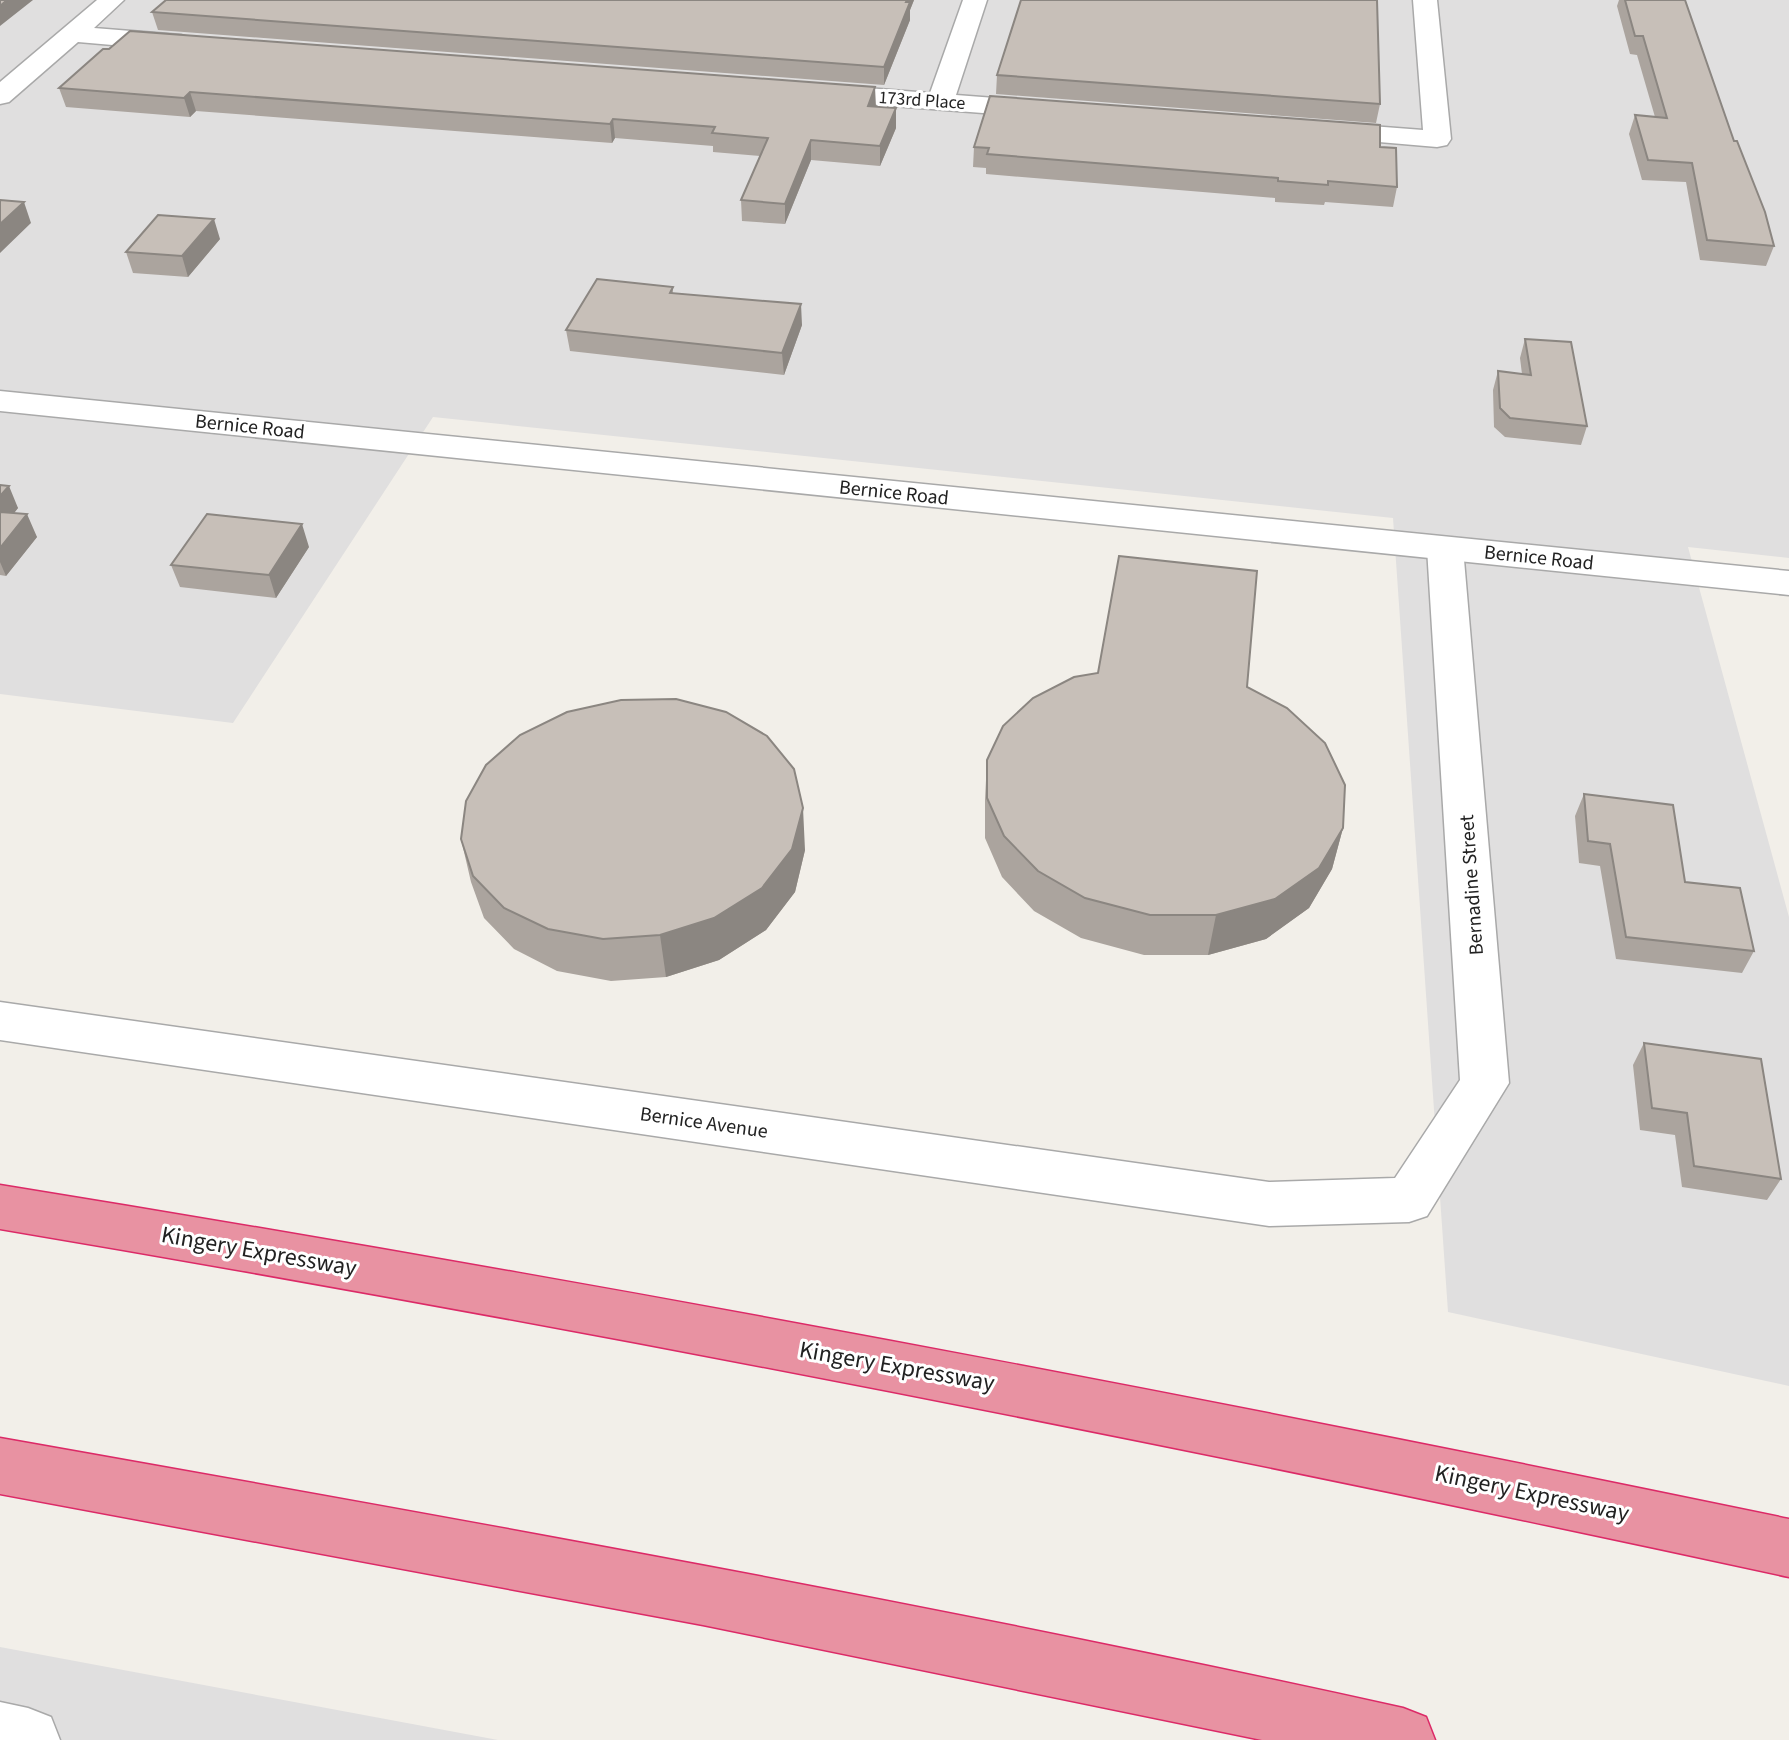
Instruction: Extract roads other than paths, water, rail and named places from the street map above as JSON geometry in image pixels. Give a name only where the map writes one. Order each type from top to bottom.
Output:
[{"type":"highway","name":"Kingery Expressway","points":[[0,1207],[596,1310],[1109,1405],[1789,1548]]},
{"type":"highway","points":[[0,1466],[526,1561],[1172,1687],[1403,1740]]},
{"type":"street","points":[[0,96],[112,0]]},
{"type":"street","points":[[940,102],[975,0]]},
{"type":"street","points":[[1297,128],[1437,139],[1425,0]]},
{"type":"street","points":[[72,34],[214,45]]},
{"type":"street","name":"173rd Place","points":[[798,91],[1080,112]]},
{"type":"street","name":"Bernice Road","points":[[0,401],[1789,583]]},
{"type":"street","name":"Bernadine Street","points":[[1409,1200],[1485,1083],[1445,548]]},
{"type":"street","name":"Bernice Avenue","points":[[0,1021],[1269,1204],[1409,1200]]},
{"type":"street","points":[[0,1734],[28,1740]]}]
